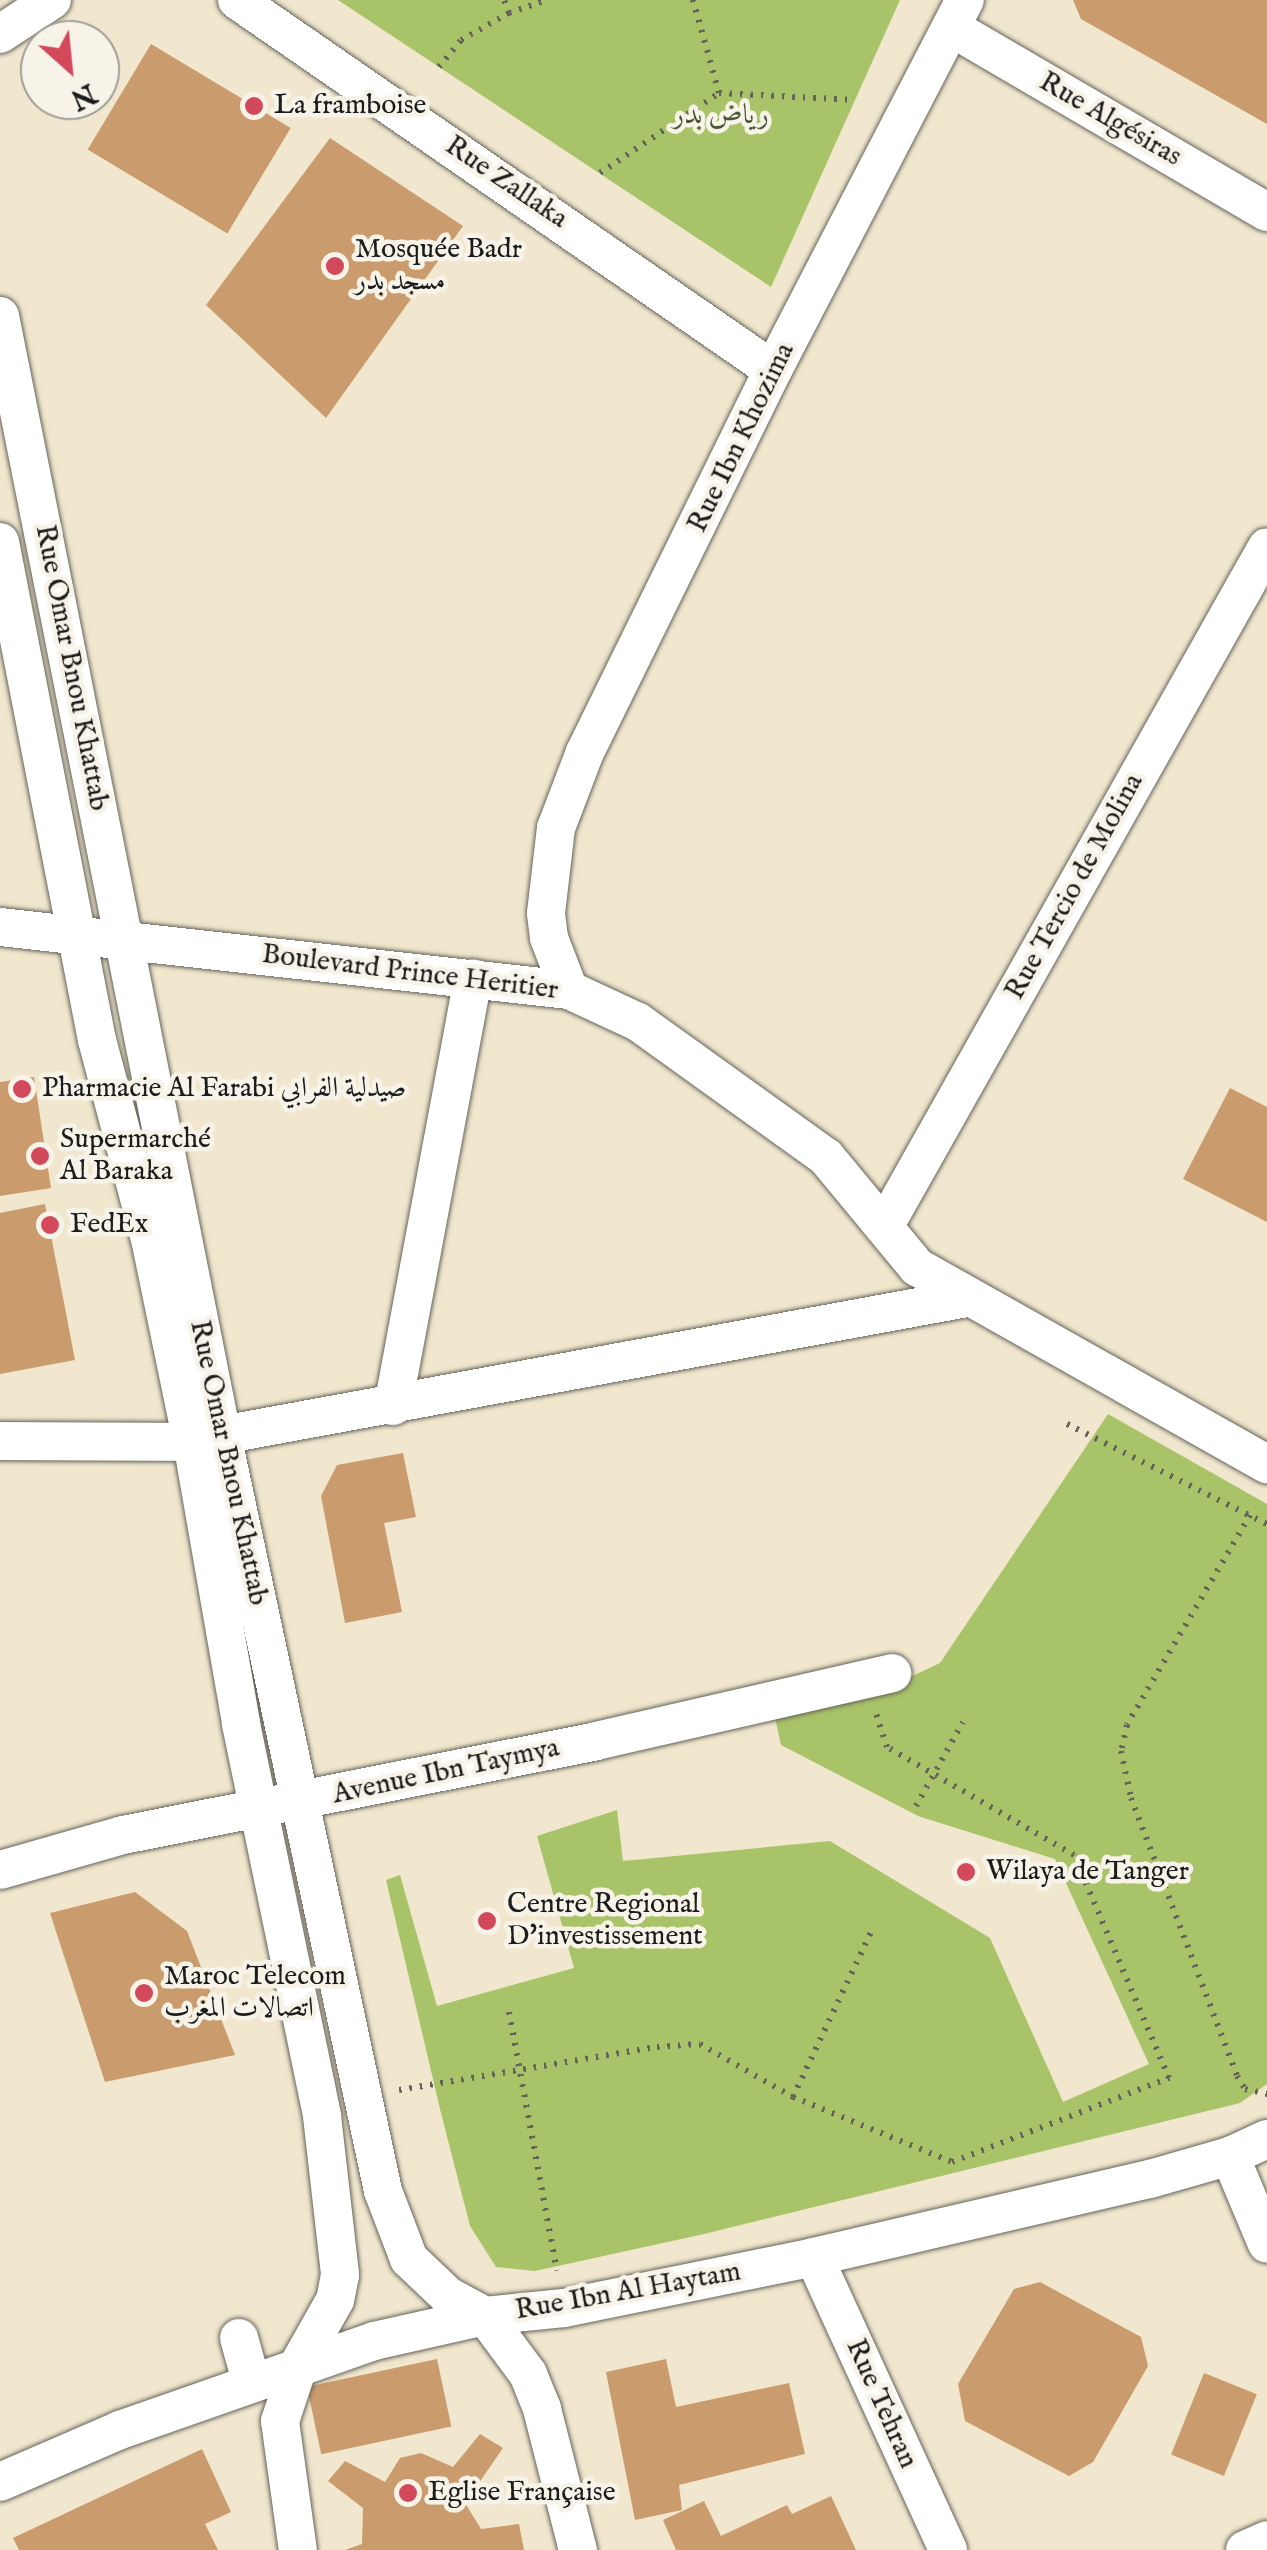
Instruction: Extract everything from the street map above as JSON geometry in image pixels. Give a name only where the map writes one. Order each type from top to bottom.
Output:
[{"type":"street","points":[[0,34],[52,0]]},
{"type":"street","name":"Rue Zallaka","points":[[238,0],[773,370]]},
{"type":"street","name":"Rue Ibn Khozima","points":[[569,990],[549,938],[548,886],[556,828],[585,752],[773,370],[959,14]]},
{"type":"street","name":"Rue Algésiras","points":[[959,14],[1267,212]]},
{"type":"street","name":"Rue Omar Bnou Khattab","points":[[0,316],[126,942],[207,1439],[258,1810],[322,2116],[339,2243],[336,2300],[298,2364],[280,2421],[298,2550]]},
{"type":"street","name":"Rue Omar Bnou Khattab","points":[[0,542],[97,1040],[207,1439],[299,1802],[383,2190],[409,2259],[448,2296],[486,2316],[520,2361],[542,2409],[578,2550]]},
{"type":"street","name":"Rue Tercio de Molina","points":[[884,1227],[1267,547]]},
{"type":"street","name":"Boulevard Prince Heritier","points":[[0,927],[569,990],[638,1022],[826,1156],[917,1267],[1267,1464]]},
{"type":"street","points":[[393,1406],[473,978]]},
{"type":"street","points":[[0,1440],[207,1439],[966,1298]]},
{"type":"street","name":"Avenue Ibn Taymya","points":[[0,1870],[123,1835],[299,1802],[879,1676]]},
{"type":"street","name":"Rue Ibn Al Haytam","points":[[0,2482],[120,2430],[374,2340],[486,2316],[564,2308],[814,2257],[1150,2179],[1230,2156],[1267,2139]]},
{"type":"street","points":[[1230,2156],[1267,2244]]},
{"type":"street","name":"Rue Tehran","points":[[814,2257],[948,2550]]},
{"type":"street","points":[[238,2338],[251,2382]]},
{"type":"street","points":[[1245,2550],[1267,2540]]},
{"type":"path","points":[[504,0],[508,13]]},
{"type":"path","points":[[439,67],[461,40],[508,13],[547,0]]},
{"type":"path","points":[[693,0],[719,94]]},
{"type":"path","points":[[600,173],[719,94],[855,100]]},
{"type":"path","points":[[1068,1424],[1267,1524]]},
{"type":"path","points":[[1250,1515],[1127,1724],[1120,1751],[1131,1798],[1238,2076],[1245,2089],[1267,2094]]},
{"type":"path","points":[[364,2096],[657,2047],[700,2044],[792,2097],[952,2162],[1169,2078],[1074,1855],[887,1747],[879,1676]]},
{"type":"path","points":[[916,1806],[963,1722]]},
{"type":"path","points":[[792,2097],[872,1930]]},
{"type":"path","points":[[509,2012],[517,2072],[564,2308]]},
{"type":"green space","name":"رياض بدر","points":[[338,0],[900,0],[771,287]]},
{"type":"green space","points":[[1108,1414],[1267,1504],[1267,2084],[1240,2103],[704,2234],[535,2271],[496,2267],[470,2226],[441,2113],[386,1880],[400,1875],[437,2006],[574,1968],[537,1836],[617,1810],[623,1861],[830,1841],[990,1938],[1063,2102],[1149,2064],[1055,1859],[918,1816],[781,1745],[773,1709],[889,1687],[940,1663]]},
{"type":"building","points":[[1073,0],[1267,0],[1267,124],[1081,19]]},
{"type":"building","points":[[151,44],[291,128],[227,233],[88,149],[105,120],[120,120],[120,96]]},
{"type":"building","name":"Mosquée Badr مسجد بدر","points":[[330,138],[463,226],[326,418],[206,305]]},
{"type":"building","points":[[34,1077],[51,1188],[0,1196],[0,1082]]},
{"type":"building","points":[[1230,1088],[1267,1107],[1267,1222],[1183,1179]]},
{"type":"building","points":[[45,1204],[75,1360],[0,1374],[0,1213]]},
{"type":"building","points":[[403,1453],[416,1517],[384,1523],[402,1612],[345,1623],[321,1496],[337,1465]]},
{"type":"building","name":"Maroc Telecom اتصالات المغرب","points":[[135,1892],[187,1931],[235,2055],[105,2082],[50,1913]]},
{"type":"building","points":[[1040,2282],[1141,2337],[1148,2366],[1093,2462],[1069,2476],[965,2421],[958,2384],[1014,2289]]},
{"type":"building","points":[[437,2359],[451,2426],[321,2454],[307,2387]]},
{"type":"building","points":[[666,2359],[676,2407],[789,2383],[805,2454],[679,2485],[682,2510],[635,2520],[606,2372]]},
{"type":"building","points":[[1204,2373],[1257,2394],[1224,2476],[1171,2455]]},
{"type":"building","name":"Eglise Française","points":[[480,2434],[503,2448],[465,2503],[481,2529],[519,2524],[524,2550],[345,2550],[362,2544],[363,2508],[328,2481],[345,2461],[385,2482],[400,2458],[421,2453],[453,2467]]},
{"type":"building","points":[[202,2449],[231,2512],[205,2524],[218,2550],[19,2550],[13,2538]]},
{"type":"building","points":[[831,2496],[856,2550],[676,2550],[663,2520],[704,2501],[721,2536],[787,2505],[792,2514]]},
{"type":"place","name":"La framboise","points":[[254,106]]},
{"type":"place","name":"Mosquée Badr مسجد بدر","points":[[335,266]]},
{"type":"place","name":"Pharmacie Al Farabi صيدلية الفرابي","points":[[22,1089]]},
{"type":"place","name":"Supermarché Al Baraka","points":[[40,1156]]},
{"type":"place","name":"FedEx","points":[[50,1225]]},
{"type":"place","name":"Wilaya de Tanger","points":[[966,1872]]},
{"type":"place","name":"Centre Regional D'investissement","points":[[487,1921]]},
{"type":"place","name":"Maroc Telecom اتصالات المغرب","points":[[144,1993]]},
{"type":"place","name":"Eglise Française","points":[[408,2493]]}]
